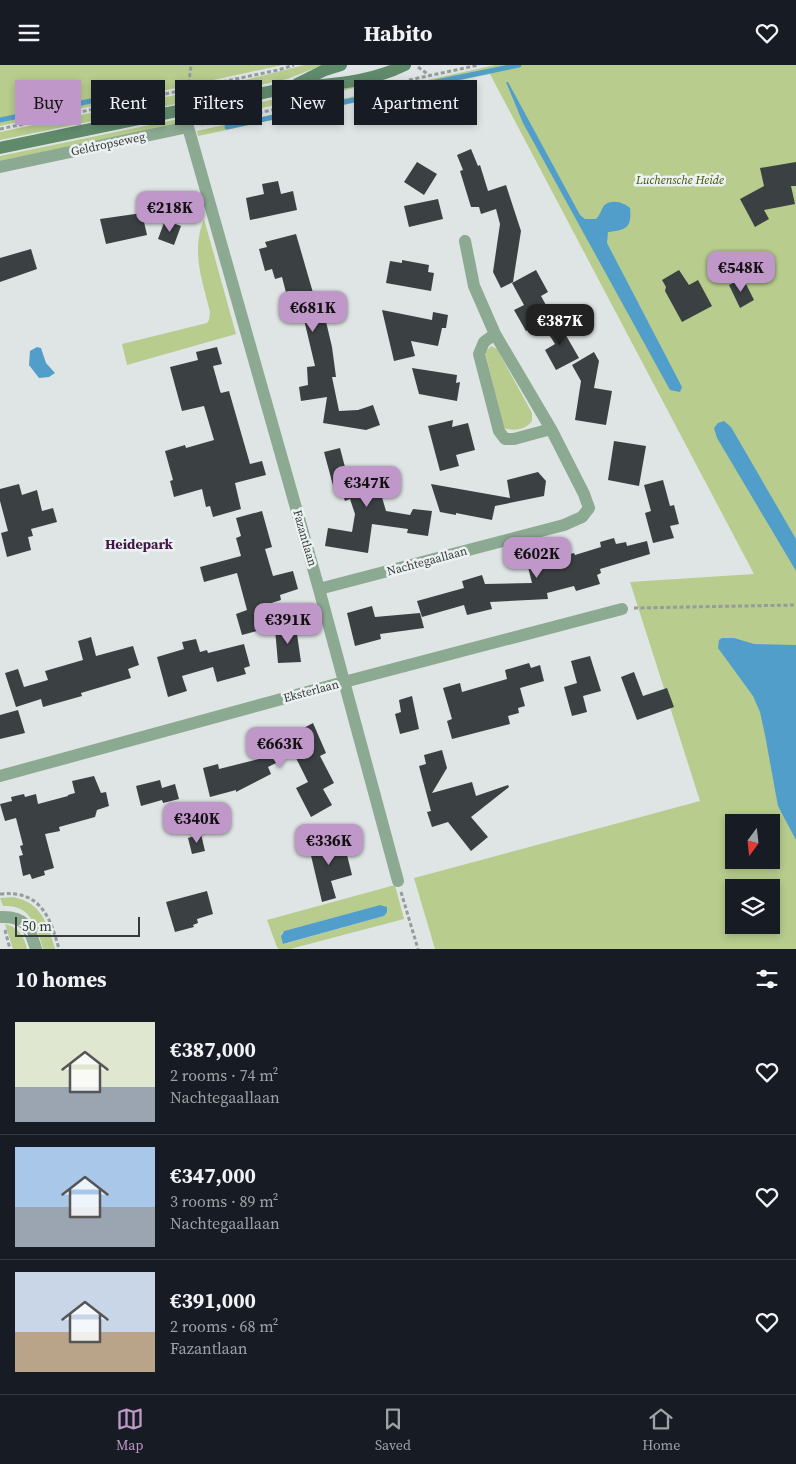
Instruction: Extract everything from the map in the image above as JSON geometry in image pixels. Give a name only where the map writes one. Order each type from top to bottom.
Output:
[{"type":"main road","name":"Geldropseweg","points":[[305,80],[341,65]]},
{"type":"main road","name":"Geldropseweg","points":[[344,82],[383,75],[406,65]]},
{"type":"main road","name":"Geldropseweg","points":[[0,148],[272,91]]},
{"type":"street","name":"Geldropseweg","points":[[0,167],[188,127]]},
{"type":"street","name":"Fazantlaan","points":[[188,127],[320,589],[398,881]]},
{"type":"street","name":"Nachtegaallaan","points":[[320,589],[564,525],[582,517],[589,508],[584,494],[551,429],[495,334],[474,286],[465,241]]},
{"type":"street","points":[[495,334],[484,341],[479,354],[499,431],[505,439],[514,439],[551,429]]},
{"type":"street","name":"Eksterlaan","points":[[0,776],[344,682],[622,609]]},
{"type":"street","points":[[0,917],[14,917],[25,923],[31,930],[36,949]]},
{"type":"path","points":[[189,80],[191,65]]},
{"type":"path","points":[[228,80],[294,65]]},
{"type":"path","points":[[415,65],[429,75]]},
{"type":"path","points":[[412,80],[479,65]]},
{"type":"path","points":[[0,129],[175,92]]},
{"type":"path","points":[[188,127],[272,110]]},
{"type":"path","points":[[622,609],[796,605]]},
{"type":"path","points":[[398,881],[418,949]]},
{"type":"path","points":[[0,894],[21,894],[40,906],[47,915],[59,949]]},
{"type":"green space","points":[[0,65],[283,65],[213,80],[175,80],[175,88],[165,90],[165,80],[91,80],[91,106],[81,109],[81,80],[15,80],[15,123],[0,126]]},
{"type":"green space","points":[[304,65],[323,65],[287,79],[272,80],[272,82],[262,84],[262,80],[245,80]]},
{"type":"green space","name":"Luchensche Heide","points":[[495,65],[796,65],[796,949],[435,949],[414,878],[700,801],[630,582],[754,574],[490,74],[462,80],[427,80]]},
{"type":"green space","points":[[354,87],[354,88],[344,90],[344,88]]},
{"type":"green space","points":[[175,95],[175,104],[165,106],[165,97]]},
{"type":"green space","name":"Luchensche Heide","points":[[354,96],[354,103],[344,105],[344,98]]},
{"type":"green space","points":[[272,100],[272,106],[262,108],[262,102]]},
{"type":"green space","points":[[91,113],[91,121],[81,123],[81,115]]},
{"type":"green space","name":"Luchensche Heide","points":[[272,114],[272,120],[262,122],[262,117]]},
{"type":"green space","points":[[175,120],[175,125],[0,161],[0,156],[150,125],[165,125],[165,122]]},
{"type":"green space","points":[[33,125],[73,125],[0,140],[0,132]]},
{"type":"green space","name":"Luchensche Heide","points":[[224,125],[250,125],[198,136],[197,131]]},
{"type":"green space","points":[[204,219],[236,334],[127,365],[122,344],[207,323],[209,320],[210,312],[201,277],[198,254],[200,231]]},
{"type":"green space","points":[[491,346],[497,349],[532,413],[532,421],[523,428],[511,430],[504,428],[486,356],[486,352]]},
{"type":"green space","points":[[395,885],[404,919],[290,949],[279,949],[277,947],[267,920]],"holes":[[[380,905],[384,916],[284,944],[281,934],[284,931]]]},
{"type":"green space","points":[[13,897],[30,904],[42,915],[55,949],[43,949],[35,925],[26,913],[13,906],[3,906],[0,898]]},
{"type":"green space","points":[[5,924],[14,927],[20,933],[27,949],[13,949]]},
{"type":"water","points":[[506,82],[508,82],[580,215],[585,219],[596,219],[604,205],[612,202],[622,203],[630,208],[629,224],[623,229],[608,232],[607,243],[682,387],[680,392],[670,390],[523,123]]},
{"type":"water","points":[[37,347],[41,348],[46,363],[55,373],[49,377],[39,378],[29,365],[30,351]]},
{"type":"water","points":[[724,421],[731,427],[796,539],[796,571],[717,438],[714,428],[718,423]]},
{"type":"water","points":[[722,638],[734,638],[754,644],[796,645],[796,840],[778,806],[760,712],[753,696],[718,648],[719,640]]},
{"type":"water","points":[[380,905],[387,907],[387,912],[384,916],[283,944],[281,936],[284,931]]},
{"type":"building","points":[[471,149],[478,166],[480,165],[488,191],[506,185],[521,231],[513,282],[501,288],[493,272],[500,224],[496,209],[481,214],[479,207],[471,207],[460,171],[463,170],[457,155]]},
{"type":"building","points":[[417,162],[437,174],[424,195],[404,182]]},
{"type":"building","points":[[796,162],[796,186],[791,186],[795,204],[764,210],[769,219],[755,227],[740,199],[764,186],[760,168]]},
{"type":"building","points":[[278,181],[281,194],[293,191],[297,210],[250,220],[246,198],[264,194],[262,184]]},
{"type":"building","points":[[438,199],[443,219],[409,227],[404,206]]},
{"type":"building","points":[[142,213],[147,235],[106,244],[100,219]]},
{"type":"building","points":[[165,220],[181,226],[174,245],[158,239]]},
{"type":"building","points":[[296,234],[318,310],[323,309],[332,347],[336,377],[332,377],[339,411],[358,410],[373,405],[380,425],[366,430],[323,423],[327,397],[301,401],[299,387],[308,385],[307,367],[315,366],[302,311],[300,312],[299,306],[290,308],[282,277],[275,279],[272,269],[265,271],[259,249],[267,247],[265,242]]},
{"type":"building","points":[[31,249],[37,269],[0,282],[0,258]]},
{"type":"building","points":[[402,260],[429,265],[428,272],[434,273],[431,291],[386,283],[390,261],[402,263]]},
{"type":"building","points":[[536,270],[548,292],[541,296],[552,316],[526,331],[514,310],[524,305],[512,283]]},
{"type":"building","points":[[679,270],[689,285],[698,280],[712,306],[682,322],[665,291],[666,287],[662,280]]},
{"type":"building","points":[[743,278],[754,300],[740,308],[729,285]]},
{"type":"building","points":[[382,310],[432,320],[433,312],[448,315],[446,328],[442,328],[438,346],[411,341],[415,356],[394,361]]},
{"type":"building","points":[[556,318],[579,358],[556,370],[545,350],[555,344],[543,325]]},
{"type":"building","points":[[217,347],[222,364],[213,366],[220,391],[221,393],[229,391],[250,464],[262,461],[266,475],[235,483],[241,509],[213,517],[210,506],[206,507],[202,489],[174,497],[170,481],[173,480],[165,451],[185,445],[186,448],[214,440],[204,406],[182,411],[170,367],[198,360],[196,352]]},
{"type":"building","points":[[594,352],[599,361],[594,388],[612,391],[606,425],[575,420],[581,381],[572,365]]},
{"type":"building","points":[[412,368],[457,375],[456,383],[460,382],[457,401],[419,394]]},
{"type":"building","points":[[453,420],[452,427],[468,423],[475,450],[456,455],[459,466],[440,471],[428,426]]},
{"type":"building","points":[[614,441],[646,446],[639,486],[608,480]]},
{"type":"building","points":[[340,448],[346,471],[363,466],[368,482],[377,480],[386,511],[410,515],[413,509],[432,511],[428,536],[407,533],[408,529],[372,524],[368,553],[325,546],[328,528],[352,532],[355,514],[350,499],[345,501],[340,487],[334,489],[324,452]]},
{"type":"building","points":[[538,472],[546,481],[544,496],[495,506],[492,520],[440,512],[431,484],[510,498],[507,480]]},
{"type":"building","points":[[663,480],[670,506],[674,505],[679,524],[670,526],[674,538],[653,543],[645,513],[651,511],[644,485]]},
{"type":"building","points":[[19,484],[22,495],[37,490],[42,511],[53,508],[57,522],[31,529],[33,536],[28,537],[31,550],[7,557],[1,533],[8,531],[0,501],[0,489]]},
{"type":"building","points":[[262,511],[272,547],[265,549],[273,576],[293,571],[298,589],[280,595],[281,600],[265,605],[272,627],[242,635],[236,614],[247,610],[237,573],[204,582],[200,567],[241,556],[236,538],[241,536],[236,518]]},
{"type":"building","points":[[614,538],[616,544],[626,542],[627,546],[647,541],[650,554],[600,569],[601,573],[597,575],[600,584],[576,591],[574,586],[547,593],[548,599],[490,602],[492,609],[467,615],[464,605],[422,617],[417,601],[464,588],[462,581],[482,575],[485,584],[532,583],[527,563],[547,557],[548,560],[574,553],[575,555],[601,547],[600,542]]},
{"type":"building","points":[[372,606],[375,617],[420,613],[424,628],[380,634],[381,639],[355,646],[347,613]]},
{"type":"building","points":[[296,627],[301,662],[278,663],[275,629]]},
{"type":"building","points":[[91,637],[96,656],[133,646],[139,665],[128,669],[131,678],[81,693],[82,696],[43,707],[41,699],[16,707],[5,673],[18,669],[24,687],[48,680],[45,671],[83,660],[78,641]]},
{"type":"building","points":[[196,639],[200,652],[207,650],[208,653],[244,644],[250,666],[244,668],[246,674],[217,682],[213,667],[182,676],[187,691],[168,697],[157,657],[184,649],[182,642]]},
{"type":"building","points":[[590,656],[601,691],[583,696],[587,712],[572,716],[564,687],[577,683],[571,661]]},
{"type":"building","points":[[529,663],[531,668],[540,665],[544,681],[520,688],[525,706],[518,708],[519,713],[508,716],[510,724],[452,739],[447,721],[452,719],[443,688],[460,683],[462,692],[507,679],[505,670]]},
{"type":"building","points":[[634,672],[643,696],[667,688],[674,707],[637,720],[621,677]]},
{"type":"building","points":[[412,696],[419,729],[400,734],[395,714],[401,712],[399,700]]},
{"type":"building","points":[[18,710],[25,733],[0,739],[0,715]]},
{"type":"building","points":[[313,723],[326,753],[320,756],[334,783],[323,789],[332,805],[311,817],[296,788],[308,782],[294,754],[268,767],[271,774],[236,792],[236,790],[210,797],[203,768],[218,764],[219,769],[259,759],[257,753]]},
{"type":"building","points":[[442,750],[447,768],[432,793],[472,782],[476,796],[508,785],[509,787],[471,817],[488,837],[471,851],[448,822],[432,827],[427,812],[431,811],[419,766],[426,764],[424,755]]},
{"type":"building","points":[[94,776],[101,793],[106,792],[109,806],[97,810],[95,817],[59,827],[60,831],[45,834],[54,868],[44,871],[45,875],[32,879],[30,874],[23,876],[19,856],[23,855],[20,846],[23,845],[16,818],[5,821],[0,804],[12,801],[11,797],[24,794],[25,797],[36,794],[38,804],[68,796],[75,793],[72,781]]},
{"type":"building","points":[[160,780],[162,788],[175,784],[179,799],[163,803],[162,800],[141,806],[136,786]]},
{"type":"building","points":[[201,834],[205,851],[192,854],[188,838]]},
{"type":"building","points":[[326,838],[329,847],[344,843],[352,875],[331,881],[336,898],[322,902],[308,843]]},
{"type":"building","points":[[207,891],[213,914],[197,919],[198,923],[193,925],[194,927],[175,932],[166,902]]},
{"type":"waterway","points":[[446,80],[519,65]]},
{"type":"waterway","points":[[227,127],[354,100]]},
{"type":"waterway","points":[[0,120],[91,101]]},
{"type":"district","name":"Heidepark","points":[[139,544]]}]
